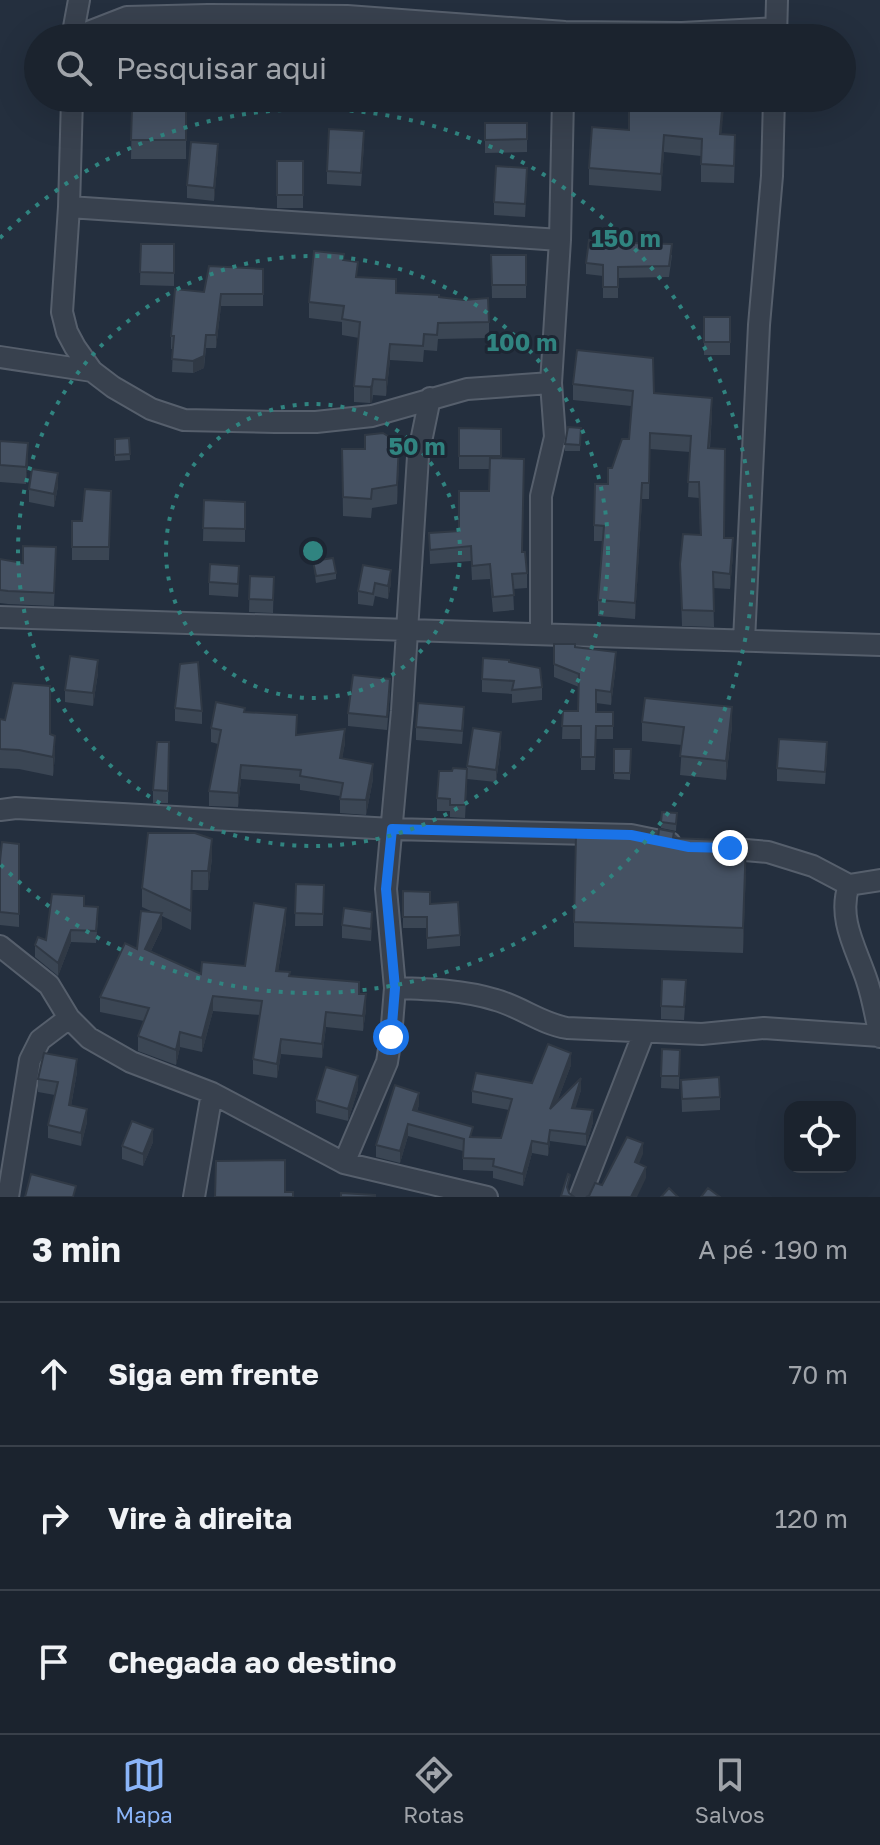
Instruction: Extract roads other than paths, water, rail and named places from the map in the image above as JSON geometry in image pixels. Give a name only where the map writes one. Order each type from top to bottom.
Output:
[{"type":"street","points":[[75,24],[79,0]]},
{"type":"street","points":[[777,0],[777,24]]},
{"type":"street","points":[[108,24],[141,16],[347,8],[476,24]]},
{"type":"street","points":[[72,112],[62,312],[67,332],[92,371],[151,409],[184,420],[316,422],[372,416],[467,389],[551,383]]},
{"type":"street","points":[[541,633],[541,496],[555,437],[551,383],[560,240],[563,112]]},
{"type":"street","points":[[744,641],[759,325],[772,176],[774,112]]},
{"type":"street","points":[[69,207],[560,240]]},
{"type":"street","points":[[0,357],[92,371]]},
{"type":"street","points":[[344,1163],[387,1062],[395,988],[386,889],[418,456],[430,398]]},
{"type":"street","points":[[0,617],[880,645]]},
{"type":"street","points":[[0,810],[16,808],[392,829],[631,835],[696,847],[768,852],[813,866],[849,885],[880,880]]},
{"type":"street","points":[[395,988],[477,994],[501,1001],[556,1026],[702,1034],[764,1028],[880,1036],[868,983],[853,947],[845,914],[845,895],[849,885]]},
{"type":"street","points":[[0,946],[49,985],[69,1018],[89,1038],[131,1062],[212,1093],[344,1163],[487,1197]]},
{"type":"street","points":[[8,1197],[30,1060],[40,1040],[69,1018]]},
{"type":"street","points":[[580,1197],[644,1032]]},
{"type":"street","points":[[194,1197],[212,1093]]}]
